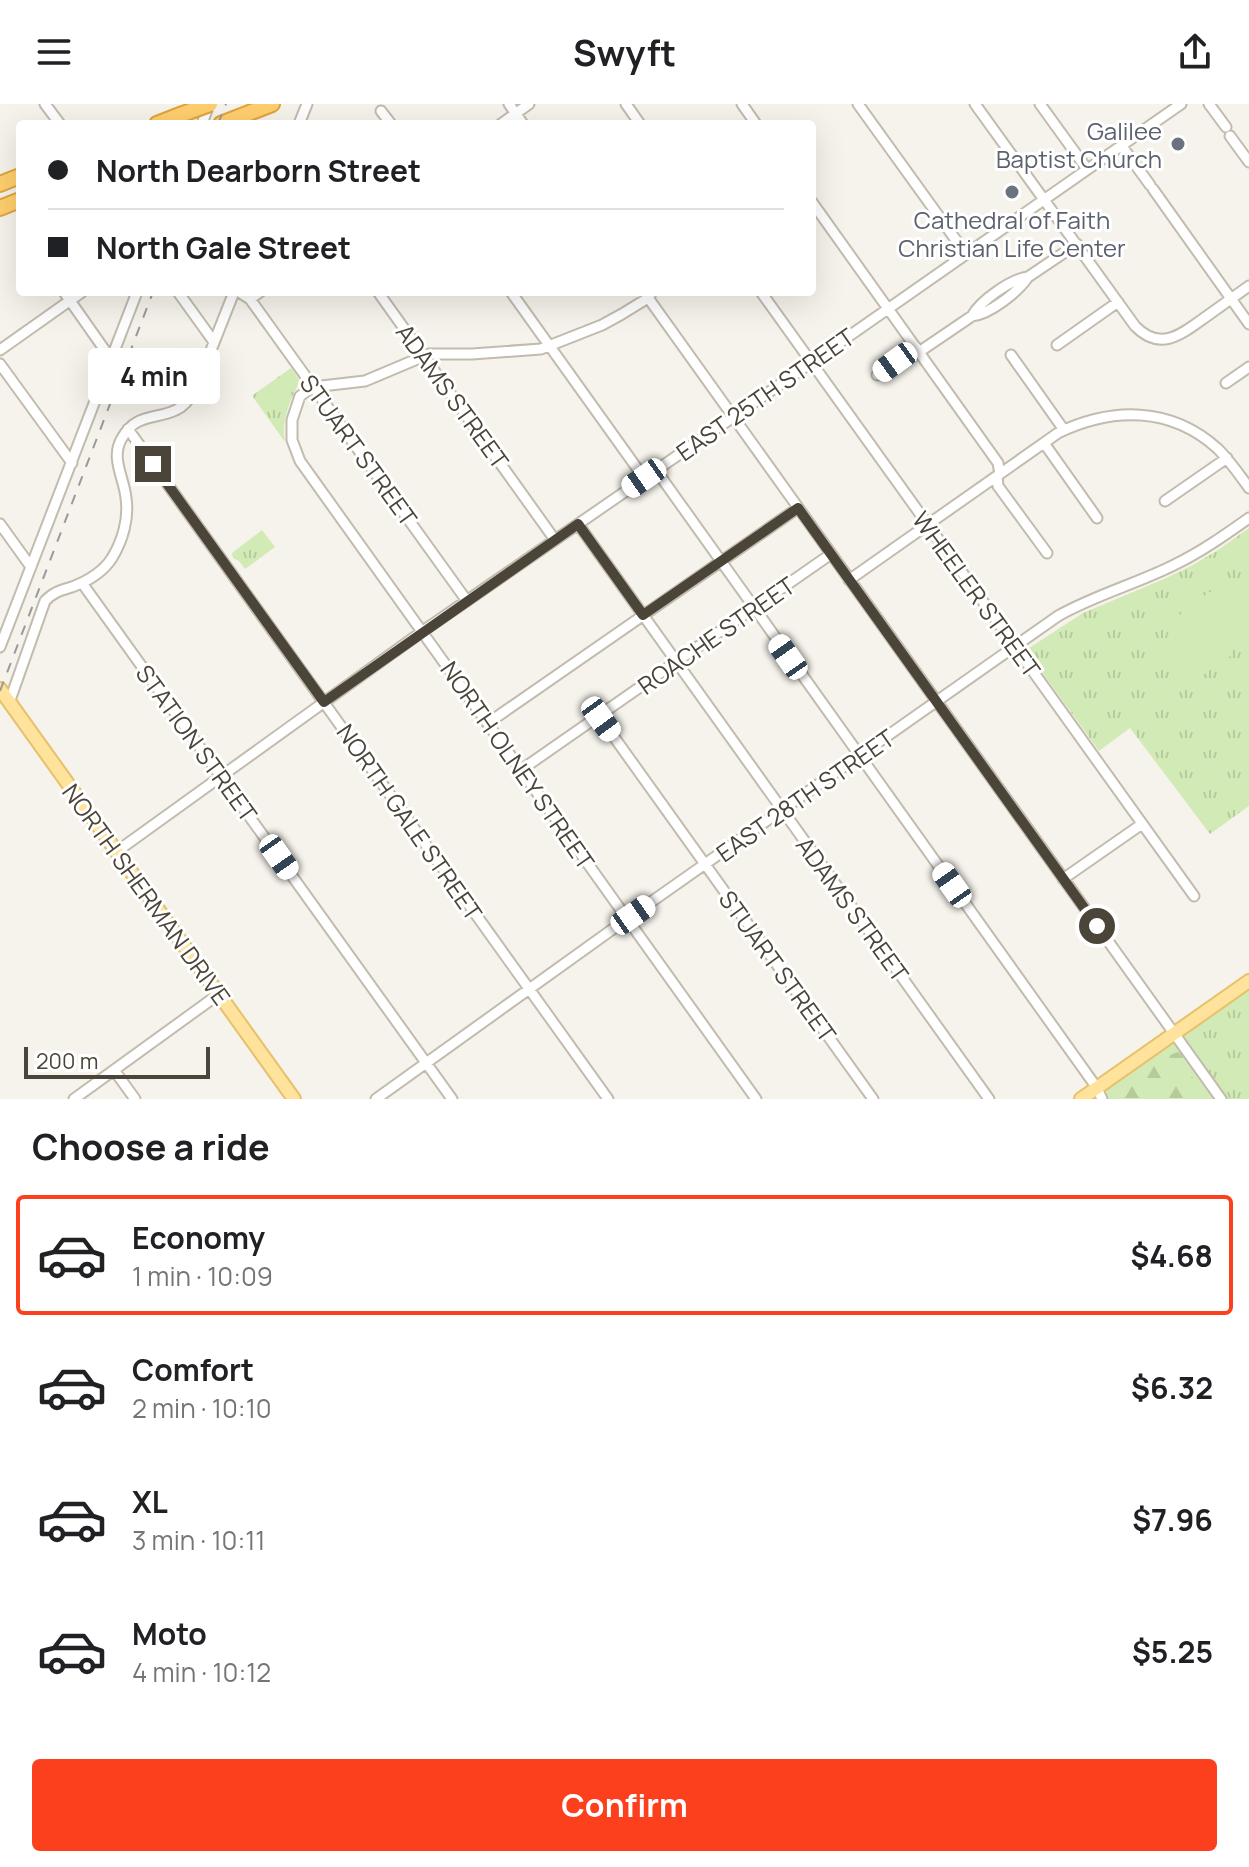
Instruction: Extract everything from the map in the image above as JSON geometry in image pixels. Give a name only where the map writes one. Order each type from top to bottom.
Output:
[{"type":"highway","points":[[167,120],[210,104]]},
{"type":"highway","points":[[231,120],[272,104]]},
{"type":"main road","name":"NORTH SHERMAN DRIVE","points":[[0,689],[294,1099]]},
{"type":"main road","points":[[1081,1099],[1099,1093],[1174,1033],[1249,981]]},
{"type":"street","points":[[509,104],[520,120]]},
{"type":"street","points":[[506,120],[529,104]]},
{"type":"street","points":[[858,104],[966,254]]},
{"type":"street","points":[[975,104],[1142,333],[1156,339],[1182,334],[1249,286]]},
{"type":"street","points":[[1040,104],[1087,169]]},
{"type":"street","name":"EAST 25TH STREET","points":[[116,852],[423,631],[1181,104]]},
{"type":"street","points":[[1209,104],[1249,162]]},
{"type":"street","points":[[381,111],[388,120]]},
{"type":"street","points":[[1121,145],[1249,324]]},
{"type":"street","points":[[816,208],[998,463],[998,485],[1047,553]]},
{"type":"street","points":[[877,375],[972,316],[999,290],[1028,277],[1077,244]]},
{"type":"street","points":[[0,350],[67,296],[111,359]]},
{"type":"street","points":[[0,647],[135,296]]},
{"type":"street","points":[[181,296],[214,342]]},
{"type":"street","points":[[9,703],[48,598],[94,576],[108,563],[121,539],[127,506],[117,461],[121,440],[128,429],[144,418],[172,412],[186,403],[196,388],[234,296]]},
{"type":"street","points":[[244,296],[250,299],[254,296]]},
{"type":"street","name":"ADAMS STREET","points":[[381,296],[555,540]]},
{"type":"street","points":[[514,296],[644,478]]},
{"type":"street","points":[[313,387],[365,381],[429,354],[533,350],[550,346],[602,325],[645,296]]},
{"type":"street","points":[[649,296],[1221,1099]]},
{"type":"street","name":"WHEELER STREET","points":[[764,296],[1194,896]]},
{"type":"street","name":"STUART STREET","points":[[250,299],[467,601]]},
{"type":"street","points":[[1057,345],[1118,302]]},
{"type":"street","points":[[1011,355],[1064,430]]},
{"type":"street","points":[[0,364],[72,463]]},
{"type":"street","points":[[1226,383],[1249,367]]},
{"type":"street","name":"NORTH OLNEY STREET","points":[[313,387],[300,396],[292,420],[291,435],[296,455],[756,1099]]},
{"type":"street","points":[[849,580],[1064,430],[1105,416],[1133,414],[1175,423],[1203,437],[1227,458],[1249,488]]},
{"type":"street","name":"NORTH GALE STREET","points":[[128,429],[608,1099]]},
{"type":"street","points":[[1044,443],[1097,518]]},
{"type":"street","points":[[1165,501],[1227,458]]},
{"type":"street","points":[[656,470],[1099,1093]]},
{"type":"street","points":[[488,723],[798,508]]},
{"type":"street","name":"EAST 28TH STREET","points":[[376,1099],[705,864],[1068,611],[1176,564],[1249,518]]},
{"type":"street","points":[[0,524],[31,567]]},
{"type":"street","name":"ADAMS STREET","points":[[578,524],[989,1099]]},
{"type":"street","name":"ROACHE STREET","points":[[521,770],[831,554]]},
{"type":"street","name":"STATION STREET","points":[[82,583],[452,1099]]},
{"type":"street","name":"STUART STREET","points":[[599,716],[873,1099]]},
{"type":"street","points":[[1063,879],[1142,824]]},
{"type":"street","points":[[74,1099],[219,994]]},
{"type":"street","points":[[114,1070],[135,1099]]},
{"type":"green space","points":[[291,368],[300,381],[285,418],[285,442],[253,395]]},
{"type":"green space","points":[[1249,528],[1249,806],[1210,834],[1130,728],[1099,751],[1026,650],[1083,613],[1191,566]]},
{"type":"green space","points":[[262,530],[275,547],[245,569],[232,553]]},
{"type":"green space","points":[[1235,581],[1249,581],[1249,642],[1232,646],[1230,656],[1184,689],[1168,661],[1169,632],[1178,617],[1193,604],[1217,588]]},
{"type":"green space","points":[[1249,987],[1249,1099],[1108,1099],[1106,1092],[1111,1084]]},
{"type":"green space","points":[[1178,1052],[1207,1099],[1108,1099],[1106,1096],[1131,1070]]},
{"type":"railway","points":[[220,120],[226,104]]},
{"type":"railway","points":[[0,691],[151,296]]},
{"type":"place","name":"Galilee Baptist Church","points":[[1178,144]]},
{"type":"place","name":"Cathedral of Faith Christian Life Center","points":[[1012,192]]},
{"type":"route","points":[[153,464],[324,702],[578,524],[643,615],[798,508],[1097,926]]}]
